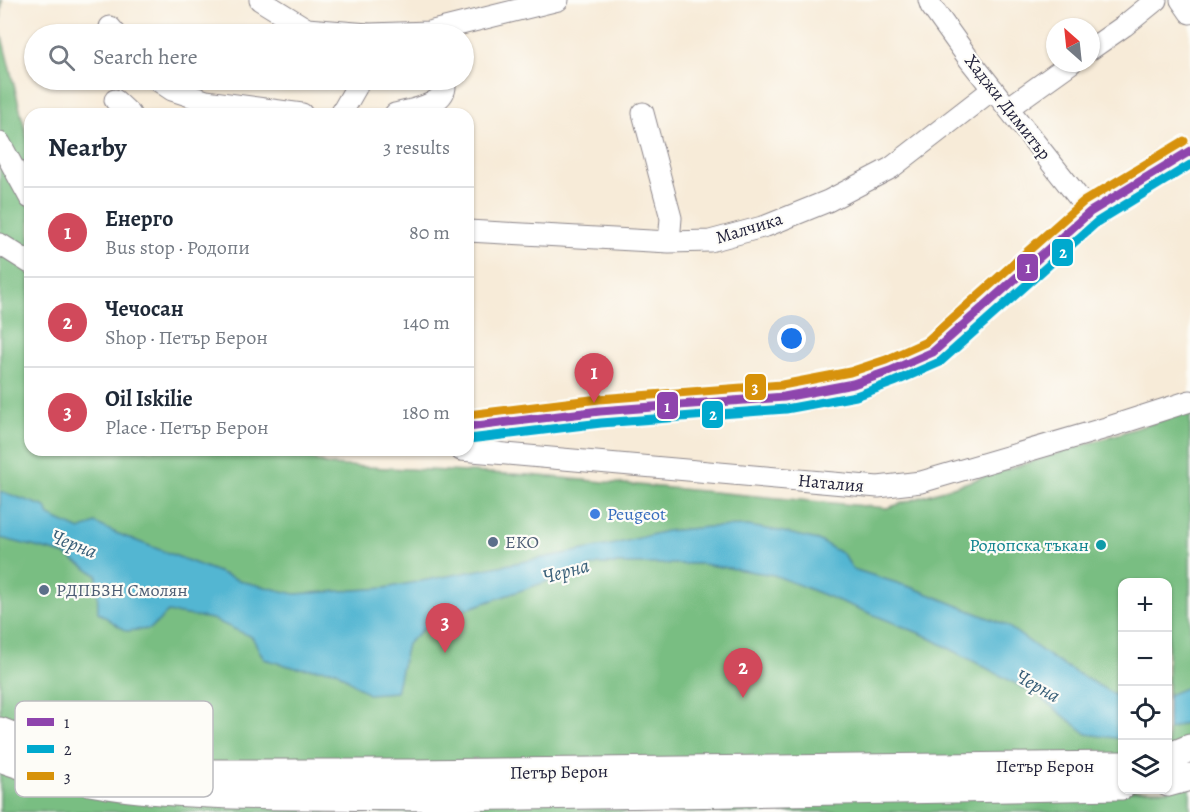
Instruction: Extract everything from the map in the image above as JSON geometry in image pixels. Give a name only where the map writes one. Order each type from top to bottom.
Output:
[{"type":"main road","name":"Петър Берон","points":[[0,731],[15,737]]},
{"type":"main road","points":[[1172,755],[1190,748]]},
{"type":"main road","name":"Петър Берон","points":[[0,758],[15,762]]},
{"type":"main road","name":"Петър Берон","points":[[213,773],[1118,765]]},
{"type":"main road","points":[[1172,782],[1190,777]]},
{"type":"main road","name":"Петър Берон","points":[[213,796],[411,797],[1118,786]]},
{"type":"street","points":[[260,0],[299,24]]},
{"type":"street","points":[[464,24],[558,0]]},
{"type":"street","name":"Хаджи Димитър","points":[[929,0],[969,58],[1090,212]]},
{"type":"street","points":[[1100,43],[1156,0]]},
{"type":"street","points":[[1181,0],[1190,13]]},
{"type":"street","points":[[1008,108],[1058,72]]},
{"type":"street","name":"Малчика","points":[[474,231],[669,242],[710,241],[766,226],[828,201],[891,168],[993,89]]},
{"type":"street","points":[[172,90],[206,101],[258,108]]},
{"type":"street","points":[[344,108],[355,90]]},
{"type":"street","points":[[414,108],[434,102],[443,96],[445,90]]},
{"type":"street","points":[[643,112],[671,218],[669,242]]},
{"type":"street","points":[[0,143],[24,187]]},
{"type":"street","points":[[474,426],[600,411],[784,397],[853,384],[890,372],[933,351],[1090,212],[1190,151]]},
{"type":"street","points":[[0,244],[24,259]]},
{"type":"street","name":"Наталия","points":[[474,451],[878,487],[921,482],[1190,401]]},
{"type":"green space","points":[[0,0],[2,0],[0,29]]},
{"type":"green space","points":[[0,29],[24,125],[24,456],[306,456],[328,465],[529,475],[887,508],[1190,411],[1190,812],[0,812]]},
{"type":"water","name":"Черна","points":[[0,491],[46,507],[49,516],[80,530],[95,523],[244,582],[295,594],[385,588],[615,544],[666,531],[748,526],[779,531],[818,540],[843,554],[853,569],[916,589],[1006,625],[1056,661],[1118,697],[1118,738],[1087,734],[1037,695],[924,635],[774,575],[702,564],[598,564],[432,621],[407,644],[396,692],[368,694],[335,670],[296,668],[264,659],[252,637],[212,619],[168,612],[150,629],[126,631],[98,612],[97,575],[64,554],[0,538]]},
{"type":"water","points":[[1190,686],[1190,721],[1172,728],[1172,693]]},
{"type":"transit line","name":"3","points":[[474,414],[599,399],[782,385],[850,372],[886,360],[926,342],[1083,202],[1184,141]]},
{"type":"transit line","name":"1","points":[[474,426],[600,411],[784,397],[853,384],[890,371],[933,352],[1090,212],[1190,151]]},
{"type":"transit line","name":"2","points":[[474,438],[601,423],[786,409],[856,396],[894,382],[940,362],[1097,222],[1190,165]]},
{"type":"place","name":"Енерго","points":[[594,403]]},
{"type":"place","name":"Peugeot","points":[[595,514]]},
{"type":"place","name":"EKO","points":[[493,542]]},
{"type":"place","name":"Родопска тъкан","points":[[1101,545]]},
{"type":"place","name":"РДПБЗН Смолян","points":[[44,590]]},
{"type":"place","name":"Oil Iskilie","points":[[445,653]]},
{"type":"place","name":"Чечосан","points":[[743,698]]}]
